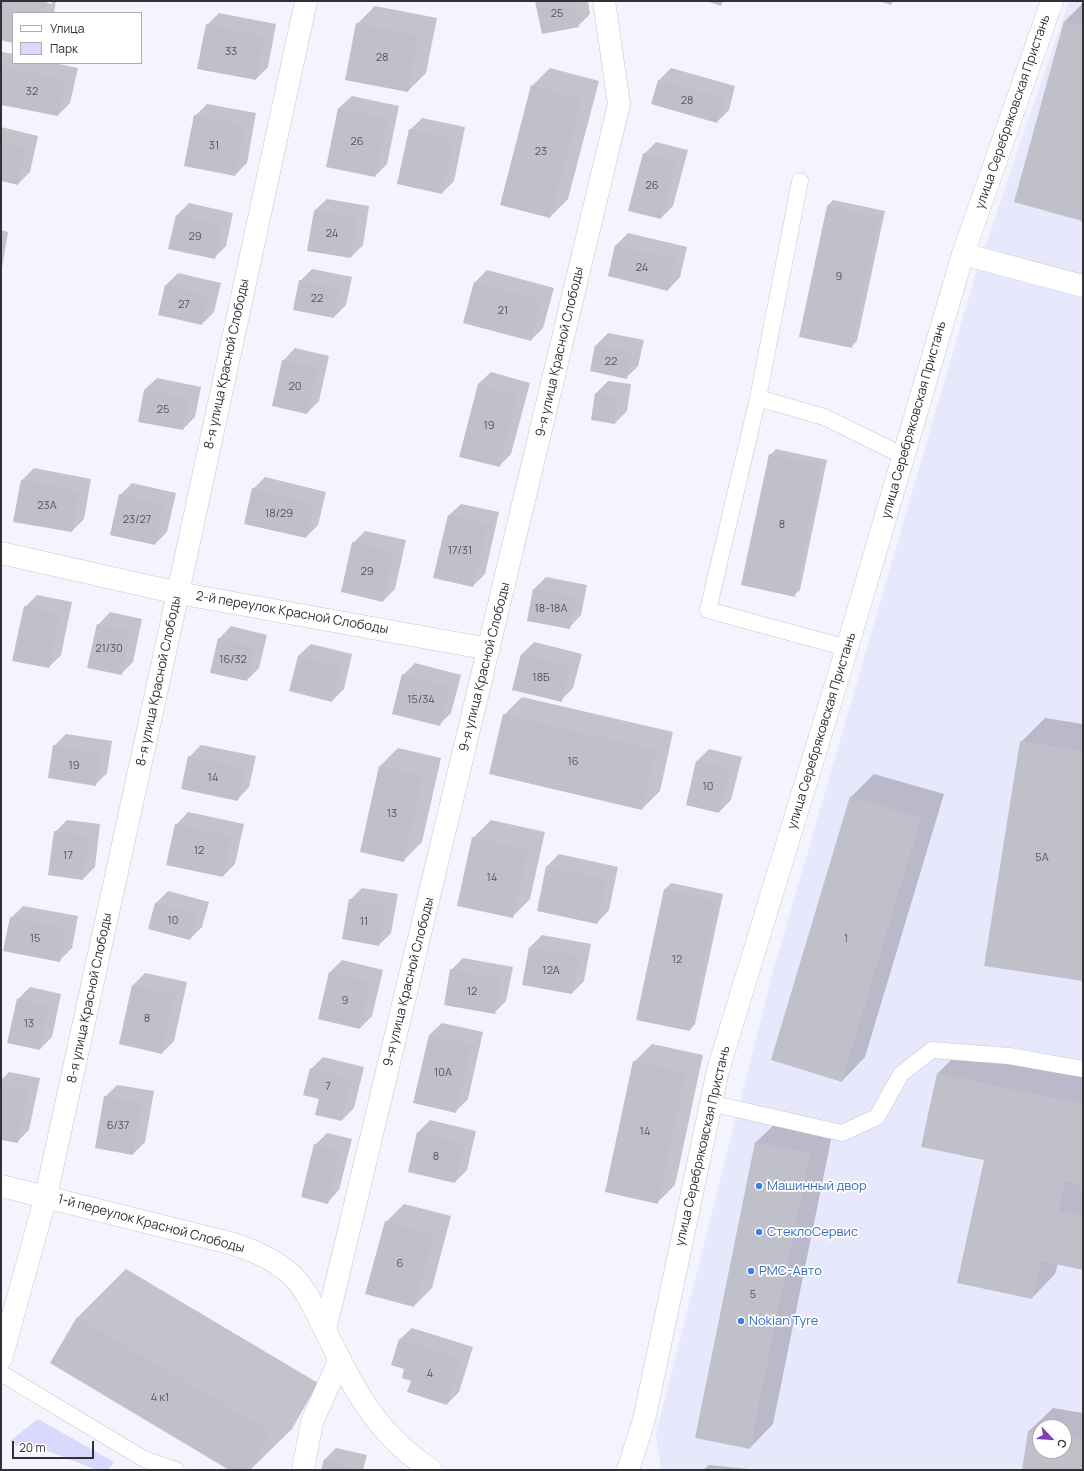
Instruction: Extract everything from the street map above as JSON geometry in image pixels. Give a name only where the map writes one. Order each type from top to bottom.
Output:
[{"type":"street","name":"8-я улица Красной Слободы","points":[[1,1359],[46,1196],[306,1]]},
{"type":"street","name":"9-я улица Красной Слободы","points":[[325,1330],[619,104],[604,1]]},
{"type":"street","name":"улица Серебряковская Пристань","points":[[628,1470],[644,1420],[718,1070],[847,648],[963,254],[1052,1]]},
{"type":"street","points":[[963,254],[1083,286]]},
{"type":"street","name":"2-й переулок Красной Слободы","points":[[1,553],[178,593],[489,649]]},
{"type":"street","name":"1-й переулок Красной Слободы","points":[[1,1186],[230,1243],[251,1250],[270,1259],[287,1271],[302,1286],[356,1391],[374,1416],[398,1443],[431,1470]]},
{"type":"street","points":[[302,1470],[312,1422],[340,1359]]},
{"type":"lane","points":[[800,181],[758,398],[708,610],[847,648]]},
{"type":"lane","points":[[758,398],[824,417],[904,456]]},
{"type":"lane","points":[[710,1103],[842,1133],[877,1117],[901,1074],[932,1050],[1009,1056],[1083,1069]]},
{"type":"lane","points":[[1,1373],[144,1459],[176,1470]]},
{"type":"shaded area","points":[[1069,1],[1083,1],[1083,1470],[661,1470],[656,1434],[772,975],[975,276]]},
{"type":"green space","points":[[38,1419],[114,1462],[108,1470],[97,1470],[43,1449],[20,1448],[10,1441]]},
{"type":"building","points":[[1,1],[47,2],[45,12],[12,12],[12,43],[1,40]]},
{"type":"building","points":[[535,1],[574,1],[579,27],[542,34]]},
{"type":"building","points":[[706,1],[723,1],[721,6]]},
{"type":"building","points":[[879,1],[893,1],[891,5]]},
{"type":"building","points":[[1064,21],[1083,26],[1082,221],[1014,202]]},
{"type":"building","points":[[356,23],[419,36],[408,92],[345,80]]},
{"type":"building","points":[[206,24],[265,36],[256,80],[197,69]]},
{"type":"building","points":[[1,66],[66,80],[58,116],[1,105]]},
{"type":"building","points":[[658,80],[724,98],[717,123],[651,104]]},
{"type":"building","points":[[531,85],[582,99],[550,218],[500,205]]},
{"type":"building","points":[[338,108],[388,118],[375,177],[326,167]]},
{"type":"building","points":[[194,115],[245,125],[235,176],[184,166]]},
{"type":"building","points":[[409,129],[454,139],[442,194],[397,184]]},
{"type":"building","points":[[1,142],[26,148],[18,185],[1,181]]},
{"type":"building","points":[[643,153],[676,162],[661,219],[628,211]]},
{"type":"building","points":[[827,206],[880,217],[852,348],[799,337]]},
{"type":"building","points":[[314,211],[358,218],[351,258],[307,251]]},
{"type":"building","points":[[176,215],[222,225],[215,259],[168,249]]},
{"type":"building","points":[[615,245],[676,259],[668,291],[608,276]]},
{"type":"building","points":[[299,280],[340,289],[334,318],[293,310]]},
{"type":"building","points":[[474,282],[542,300],[531,341],[463,323]]},
{"type":"building","points":[[165,285],[209,295],[202,325],[158,315]]},
{"type":"building","points":[[595,345],[632,352],[627,379],[590,371]]},
{"type":"building","points":[[282,360],[318,368],[307,414],[272,406]]},
{"type":"building","points":[[478,384],[518,395],[500,467],[459,457]]},
{"type":"building","points":[[144,390],[189,398],[183,430],[138,422]]},
{"type":"building","points":[[595,393],[619,396],[615,424],[591,420]]},
{"type":"building","points":[[769,454],[822,465],[795,597],[741,585]]},
{"type":"building","points":[[21,480],[80,491],[72,532],[13,522]]},
{"type":"building","points":[[252,488],[315,504],[306,538],[244,524]]},
{"type":"building","points":[[119,494],[164,505],[155,545],[110,535]]},
{"type":"building","points":[[448,515],[488,524],[473,587],[433,578]]},
{"type":"building","points":[[352,542],[394,552],[383,602],[341,592]]},
{"type":"building","points":[[533,589],[576,597],[570,629],[527,621]]},
{"type":"building","points":[[24,606],[60,614],[49,668],[12,661]]},
{"type":"building","points":[[97,624],[131,631],[122,675],[87,668]]},
{"type":"building","points":[[218,638],[255,647],[247,681],[210,673]]},
{"type":"building","points":[[521,654],[570,666],[562,702],[512,690]]},
{"type":"building","points":[[298,656],[341,666],[332,702],[289,691]]},
{"type":"building","points":[[402,674],[450,687],[440,726],[392,714]]},
{"type":"building","points":[[503,714],[656,750],[642,810],[489,774]]},
{"type":"building","points":[[1020,741],[1083,751],[1083,981],[984,966]]},
{"type":"building","points":[[53,745],[101,753],[96,786],[48,778]]},
{"type":"building","points":[[188,756],[245,768],[238,801],[181,789]]},
{"type":"building","points":[[696,761],[730,769],[719,813],[686,805]]},
{"type":"building","points":[[379,766],[423,775],[404,862],[360,852]]},
{"type":"building","points":[[850,796],[921,818],[842,1082],[771,1060]]},
{"type":"building","points":[[175,824],[232,836],[223,877],[166,865]]},
{"type":"building","points":[[54,831],[89,836],[83,880],[48,875]]},
{"type":"building","points":[[472,837],[528,850],[513,918],[457,906]]},
{"type":"building","points":[[546,866],[607,879],[597,924],[537,911]]},
{"type":"building","points":[[664,889],[718,900],[690,1031],[636,1020]]},
{"type":"building","points":[[349,899],[386,906],[379,946],[342,939]]},
{"type":"building","points":[[155,903],[197,914],[190,940],[148,929]]},
{"type":"building","points":[[10,917],[66,928],[60,962],[3,951]]},
{"type":"building","points":[[529,947],[580,956],[572,994],[522,985]]},
{"type":"building","points":[[450,969],[501,979],[495,1014],[444,1005]]},
{"type":"building","points":[[329,972],[371,982],[360,1029],[318,1019]]},
{"type":"building","points":[[132,985],[175,994],[162,1054],[119,1044]]},
{"type":"building","points":[[17,999],[49,1006],[40,1050],[7,1043]]},
{"type":"building","points":[[429,1035],[472,1044],[456,1113],[413,1103]]},
{"type":"building","points":[[633,1061],[686,1072],[658,1204],[605,1192]]},
{"type":"building","points":[[310,1068],[352,1079],[342,1121],[315,1115],[319,1099],[303,1095]]},
{"type":"building","points":[[937,1073],[1083,1104],[1083,1185],[1065,1181],[1059,1211],[1083,1216],[1083,1270],[1041,1261],[1032,1299],[957,1283],[984,1160],[921,1147]]},
{"type":"building","points":[[1,1084],[28,1090],[18,1143],[1,1140]]},
{"type":"building","points":[[104,1096],[142,1103],[133,1155],[95,1148]]},
{"type":"building","points":[[417,1132],[465,1143],[455,1183],[408,1172]]},
{"type":"building","points":[[755,1142],[810,1153],[750,1449],[695,1438]]},
{"type":"building","points":[[314,1144],[341,1151],[328,1204],[301,1197]]},
{"type":"building","points":[[385,1221],[434,1234],[414,1307],[365,1294]]},
{"type":"building","points":[[77,1317],[271,1432],[248,1470],[229,1470],[50,1363]]},
{"type":"building","points":[[399,1339],[461,1359],[447,1405],[407,1392],[411,1381],[402,1378],[404,1369],[391,1365]]},
{"type":"building","points":[[1028,1431],[1032,1432],[1032,1459],[1072,1459],[1072,1438],[1083,1440],[1083,1470],[1022,1470]]},
{"type":"building","points":[[324,1459],[355,1467],[354,1470],[321,1470]]},
{"type":"place","name":"Машинный двор","points":[[759,1186]]},
{"type":"place","name":"СтеклоСервис","points":[[759,1232]]},
{"type":"place","name":"РМС-Авто","points":[[751,1271]]},
{"type":"place","name":"Nokian Tyre","points":[[741,1321]]}]
